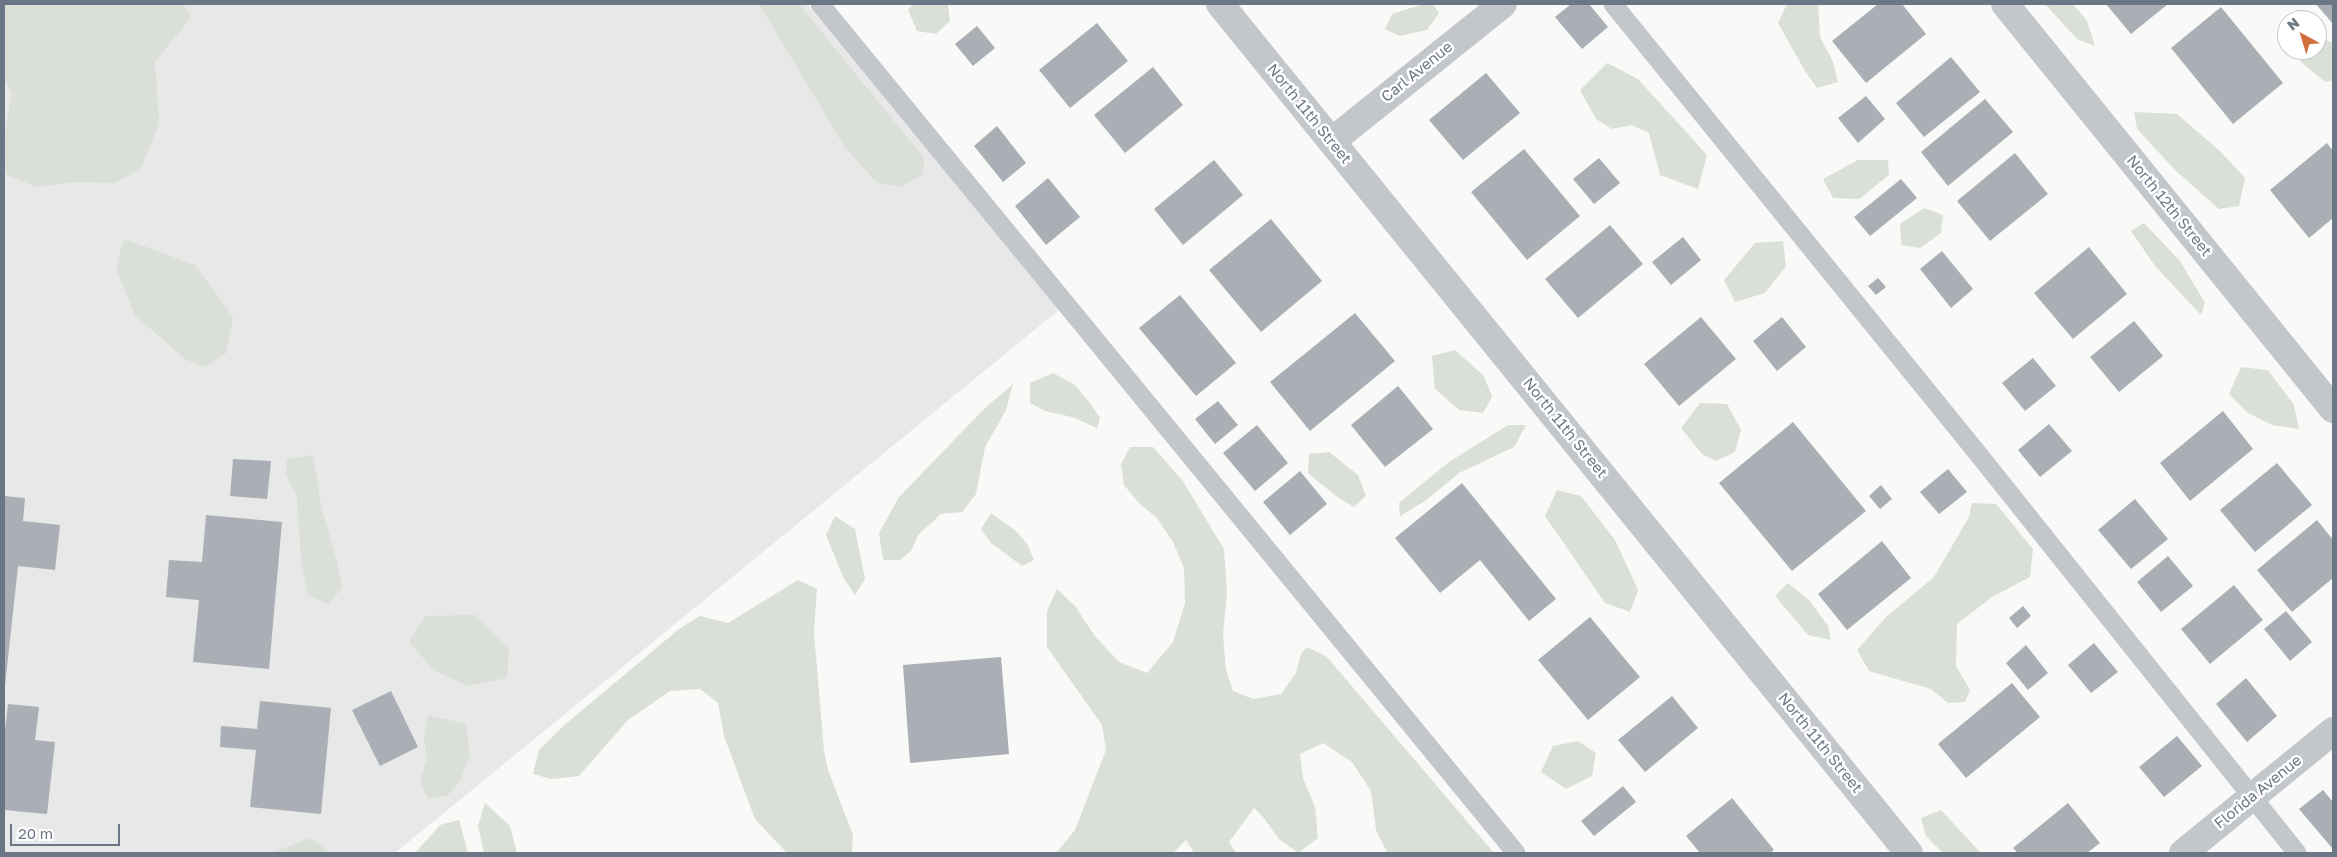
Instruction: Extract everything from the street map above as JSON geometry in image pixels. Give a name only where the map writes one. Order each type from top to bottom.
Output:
[{"type":"street","name":"North 11th Street","points":[[1220,4],[1909,853]]},
{"type":"street","name":"Carl Avenue","points":[[1332,141],[1503,4]]},
{"type":"street","name":"North 12th Street","points":[[2005,4],[2333,409]]},
{"type":"street","name":"Florida Avenue","points":[[2183,853],[2333,731]]},
{"type":"lane","points":[[820,4],[1516,853]]},
{"type":"lane","points":[[1613,4],[2297,853]]},
{"type":"shaded area","points":[[4,4],[807,4],[1060,309],[395,853],[4,853]]},
{"type":"shaded area","points":[[4,4],[183,4],[191,17],[155,62],[159,123],[141,168],[115,183],[77,182],[36,187],[6,174],[4,141],[12,93],[4,78]]},
{"type":"shaded area","points":[[759,4],[799,4],[924,158],[923,174],[901,187],[877,183],[844,146]]},
{"type":"shaded area","points":[[913,4],[948,4],[950,21],[936,34],[917,31],[908,10]]},
{"type":"shaded area","points":[[1423,4],[1433,4],[1439,13],[1427,30],[1400,36],[1385,29],[1392,14]]},
{"type":"shaded area","points":[[1787,4],[1818,4],[1820,37],[1833,62],[1838,82],[1817,88],[1805,71],[1778,23]]},
{"type":"shaded area","points":[[2045,4],[2073,4],[2087,21],[2095,46],[2077,39]]},
{"type":"shaded area","points":[[2327,40],[2333,43],[2333,80],[2325,82],[2300,61],[2327,60]]},
{"type":"shaded area","points":[[1607,63],[1638,79],[1707,155],[1698,189],[1660,175],[1649,133],[1631,125],[1612,129],[1596,119],[1580,90]]},
{"type":"shaded area","points":[[2134,112],[2177,114],[2221,152],[2245,178],[2239,206],[2219,209],[2175,170],[2137,129]]},
{"type":"shaded area","points":[[1858,160],[1888,160],[1889,175],[1859,199],[1833,198],[1823,179]]},
{"type":"shaded area","points":[[1924,208],[1943,215],[1941,233],[1920,248],[1901,245],[1900,224]]},
{"type":"shaded area","points":[[2144,223],[2180,261],[2205,303],[2201,315],[2155,266],[2131,231]]},
{"type":"shaded area","points":[[124,239],[195,265],[233,317],[226,353],[205,367],[185,359],[134,314],[116,267]]},
{"type":"shaded area","points":[[1783,241],[1786,266],[1765,293],[1735,302],[1724,280],[1755,243]]},
{"type":"shaded area","points":[[1455,350],[1484,376],[1492,397],[1483,413],[1459,410],[1435,389],[1432,356]]},
{"type":"shaded area","points":[[2241,367],[2268,370],[2294,405],[2299,429],[2272,425],[2248,413],[2229,394]]},
{"type":"shaded area","points":[[1053,373],[1075,385],[1090,403],[1100,418],[1097,428],[1072,417],[1045,411],[1030,403],[1030,383]]},
{"type":"shaded area","points":[[1013,384],[1006,410],[985,447],[976,494],[962,512],[941,514],[918,535],[911,551],[900,560],[883,560],[879,533],[899,497],[986,407]]},
{"type":"shaded area","points":[[1700,403],[1727,404],[1741,430],[1735,452],[1716,461],[1702,454],[1681,428]]},
{"type":"shaded area","points":[[1508,425],[1526,425],[1514,447],[1459,473],[1425,501],[1400,516],[1399,503],[1449,462]]},
{"type":"shaded area","points":[[1130,447],[1153,447],[1182,480],[1224,549],[1227,591],[1223,634],[1226,670],[1233,691],[1253,699],[1281,694],[1296,673],[1301,654],[1307,647],[1327,657],[1494,853],[1387,852],[1376,830],[1371,791],[1352,762],[1323,743],[1300,754],[1303,778],[1315,807],[1318,838],[1298,853],[1279,839],[1254,808],[1229,842],[1236,853],[1194,853],[1186,840],[1173,853],[1056,853],[1075,830],[1106,750],[1102,725],[1047,647],[1047,611],[1057,589],[1075,606],[1094,635],[1119,662],[1147,673],[1173,642],[1185,603],[1184,568],[1173,542],[1157,518],[1139,503],[1124,485],[1121,464]]},
{"type":"shaded area","points":[[1329,452],[1358,475],[1366,496],[1354,507],[1337,497],[1308,473],[1309,454]]},
{"type":"shaded area","points":[[313,455],[322,510],[337,561],[342,588],[328,604],[308,595],[301,561],[297,496],[286,475],[287,459]]},
{"type":"shaded area","points":[[1557,490],[1581,496],[1615,540],[1638,590],[1630,612],[1605,603],[1545,516]]},
{"type":"shaded area","points":[[1972,503],[1996,504],[2033,549],[2030,577],[1992,597],[1957,624],[1956,666],[1970,690],[1965,702],[1948,703],[1931,689],[1869,671],[1857,650],[1886,617],[1934,577],[1969,517]]},
{"type":"shaded area","points":[[991,513],[1016,531],[1027,544],[1034,560],[1022,566],[991,543],[981,529]]},
{"type":"shaded area","points":[[835,516],[855,529],[865,579],[855,595],[843,577],[826,535]]},
{"type":"shaded area","points":[[798,580],[817,589],[814,632],[824,751],[828,770],[853,835],[852,853],[787,853],[755,819],[724,736],[718,703],[700,689],[670,691],[628,720],[579,776],[551,779],[533,774],[539,750],[562,727],[679,629],[700,616],[728,623]]},
{"type":"shaded area","points":[[1788,583],[1810,601],[1828,626],[1831,640],[1808,635],[1775,596]]},
{"type":"shaded area","points":[[476,615],[509,648],[507,678],[467,686],[434,670],[409,642],[425,616]]},
{"type":"shaded area","points":[[428,715],[466,724],[470,756],[460,781],[447,796],[428,798],[420,781],[427,758],[424,737]]},
{"type":"shaded area","points":[[1578,741],[1596,753],[1592,776],[1566,789],[1541,772],[1553,746]]},
{"type":"shaded area","points":[[485,803],[510,826],[517,853],[484,853],[478,826]]},
{"type":"shaded area","points":[[1941,810],[1980,853],[1943,853],[1926,836],[1921,818]]},
{"type":"shaded area","points":[[459,820],[468,853],[415,853],[440,825]]},
{"type":"shaded area","points":[[310,838],[331,853],[271,853]]},
{"type":"building","points":[[1571,4],[1589,4],[1608,27],[1582,49],[1555,17]]},
{"type":"building","points":[[1878,4],[1902,4],[1926,34],[1866,83],[1832,41]]},
{"type":"building","points":[[2106,4],[2168,4],[2131,34]]},
{"type":"building","points":[[2316,4],[2333,4],[2333,24],[2327,17],[2327,10],[2321,10]]},
{"type":"building","points":[[2221,7],[2283,83],[2233,124],[2171,48]]},
{"type":"building","points":[[1097,23],[1128,61],[1070,108],[1039,70]]},
{"type":"building","points":[[977,26],[995,48],[973,66],[955,44]]},
{"type":"building","points":[[1951,57],[1980,92],[1924,137],[1896,103]]},
{"type":"building","points":[[1153,67],[1183,105],[1125,153],[1094,115]]},
{"type":"building","points":[[1486,73],[1520,113],[1463,160],[1429,120]]},
{"type":"building","points":[[1866,96],[1885,119],[1858,143],[1838,118]]},
{"type":"building","points":[[1985,99],[2013,132],[1948,186],[1921,152]]},
{"type":"building","points":[[997,126],[1026,163],[1003,182],[974,146]]},
{"type":"building","points":[[2327,143],[2333,151],[2333,218],[2309,238],[2270,190]]},
{"type":"building","points":[[1524,149],[1580,216],[1527,260],[1471,192]]},
{"type":"building","points":[[2015,153],[2048,194],[1990,241],[1957,201]]},
{"type":"building","points":[[1599,158],[1620,183],[1594,204],[1573,179]]},
{"type":"building","points":[[1214,160],[1243,195],[1183,245],[1154,209]]},
{"type":"building","points":[[1048,178],[1080,217],[1046,245],[1015,206]]},
{"type":"building","points":[[1901,179],[1917,198],[1870,236],[1854,217]]},
{"type":"building","points":[[1271,219],[1322,281],[1261,332],[1209,270]]},
{"type":"building","points":[[1610,225],[1643,264],[1578,318],[1545,279]]},
{"type":"building","points":[[1683,237],[1701,260],[1671,285],[1652,262]]},
{"type":"building","points":[[2089,247],[2127,294],[2073,339],[2034,293]]},
{"type":"building","points":[[1942,251],[1973,289],[1951,308],[1920,269]]},
{"type":"building","points":[[1878,278],[1886,287],[1876,295],[1868,286]]},
{"type":"building","points":[[1180,295],[1236,363],[1196,396],[1139,328]]},
{"type":"building","points":[[1355,313],[1395,361],[1310,431],[1270,382]]},
{"type":"building","points":[[1701,317],[1736,359],[1679,406],[1644,364]]},
{"type":"building","points":[[1782,317],[1806,347],[1777,371],[1753,341]]},
{"type":"building","points":[[2134,321],[2163,356],[2119,392],[2090,357]]},
{"type":"building","points":[[2033,358],[2056,386],[2025,411],[2002,383]]},
{"type":"building","points":[[1398,386],[1433,429],[1385,467],[1351,425]]},
{"type":"building","points":[[1218,401],[1238,425],[1215,444],[1195,419]]},
{"type":"building","points":[[2223,411],[2253,449],[2190,501],[2160,463]]},
{"type":"building","points":[[1793,422],[1866,511],[1792,571],[1719,483]]},
{"type":"building","points":[[2049,424],[2072,451],[2040,477],[2018,450]]},
{"type":"building","points":[[1257,425],[1288,463],[1255,491],[1223,453]]},
{"type":"building","points":[[233,459],[271,461],[267,499],[230,496]]},
{"type":"building","points":[[2277,463],[2312,505],[2255,552],[2220,510]]},
{"type":"building","points":[[1948,469],[1967,492],[1939,514],[1920,492]]},
{"type":"building","points":[[1300,471],[1327,504],[1290,535],[1263,502]]},
{"type":"building","points":[[1462,483],[1556,599],[1529,621],[1480,560],[1440,593],[1395,538]]},
{"type":"building","points":[[1881,485],[1892,499],[1880,509],[1869,496]]},
{"type":"building","points":[[4,496],[25,498],[23,521],[60,525],[55,570],[18,566],[5,686]]},
{"type":"building","points":[[2135,499],[2168,539],[2131,569],[2098,530]]},
{"type":"building","points":[[206,515],[282,522],[269,669],[193,662],[199,600],[166,597],[169,560],[202,562]]},
{"type":"building","points":[[2317,520],[2333,540],[2333,578],[2292,612],[2257,570]]},
{"type":"building","points":[[1882,541],[1911,578],[1847,630],[1818,594]]},
{"type":"building","points":[[2168,556],[2193,586],[2161,612],[2137,582]]},
{"type":"building","points":[[2234,585],[2263,620],[2210,664],[2181,629]]},
{"type":"building","points":[[2023,606],[2031,616],[2017,628],[2009,618]]},
{"type":"building","points":[[2286,611],[2312,642],[2290,661],[2264,629]]},
{"type":"building","points":[[1590,617],[1640,677],[1588,720],[1538,660]]},
{"type":"building","points":[[2094,643],[2118,672],[2091,693],[2068,665]]},
{"type":"building","points":[[2026,645],[2048,673],[2028,690],[2006,663]]},
{"type":"building","points":[[1001,657],[1009,754],[910,763],[903,665]]},
{"type":"building","points":[[2246,678],[2277,716],[2247,742],[2216,704]]},
{"type":"building","points":[[2012,683],[2040,717],[1966,778],[1938,744]]},
{"type":"building","points":[[391,691],[418,747],[380,766],[352,710]]},
{"type":"building","points":[[1672,696],[1698,728],[1645,772],[1618,740]]},
{"type":"building","points":[[260,701],[331,708],[321,814],[250,807],[256,750],[220,747],[221,726],[257,729]]},
{"type":"building","points":[[8,704],[39,707],[35,740],[55,742],[47,814],[4,810],[4,738]]},
{"type":"building","points":[[2177,736],[2202,766],[2164,797],[2139,767]]},
{"type":"building","points":[[1623,786],[1636,802],[1594,836],[1581,821]]},
{"type":"building","points":[[2323,790],[2333,802],[2332,848],[2299,809]]},
{"type":"building","points":[[1732,798],[1774,850],[1770,853],[1700,853],[1686,836]]},
{"type":"building","points":[[2068,803],[2100,843],[2087,853],[2018,853],[2013,848]]}]
